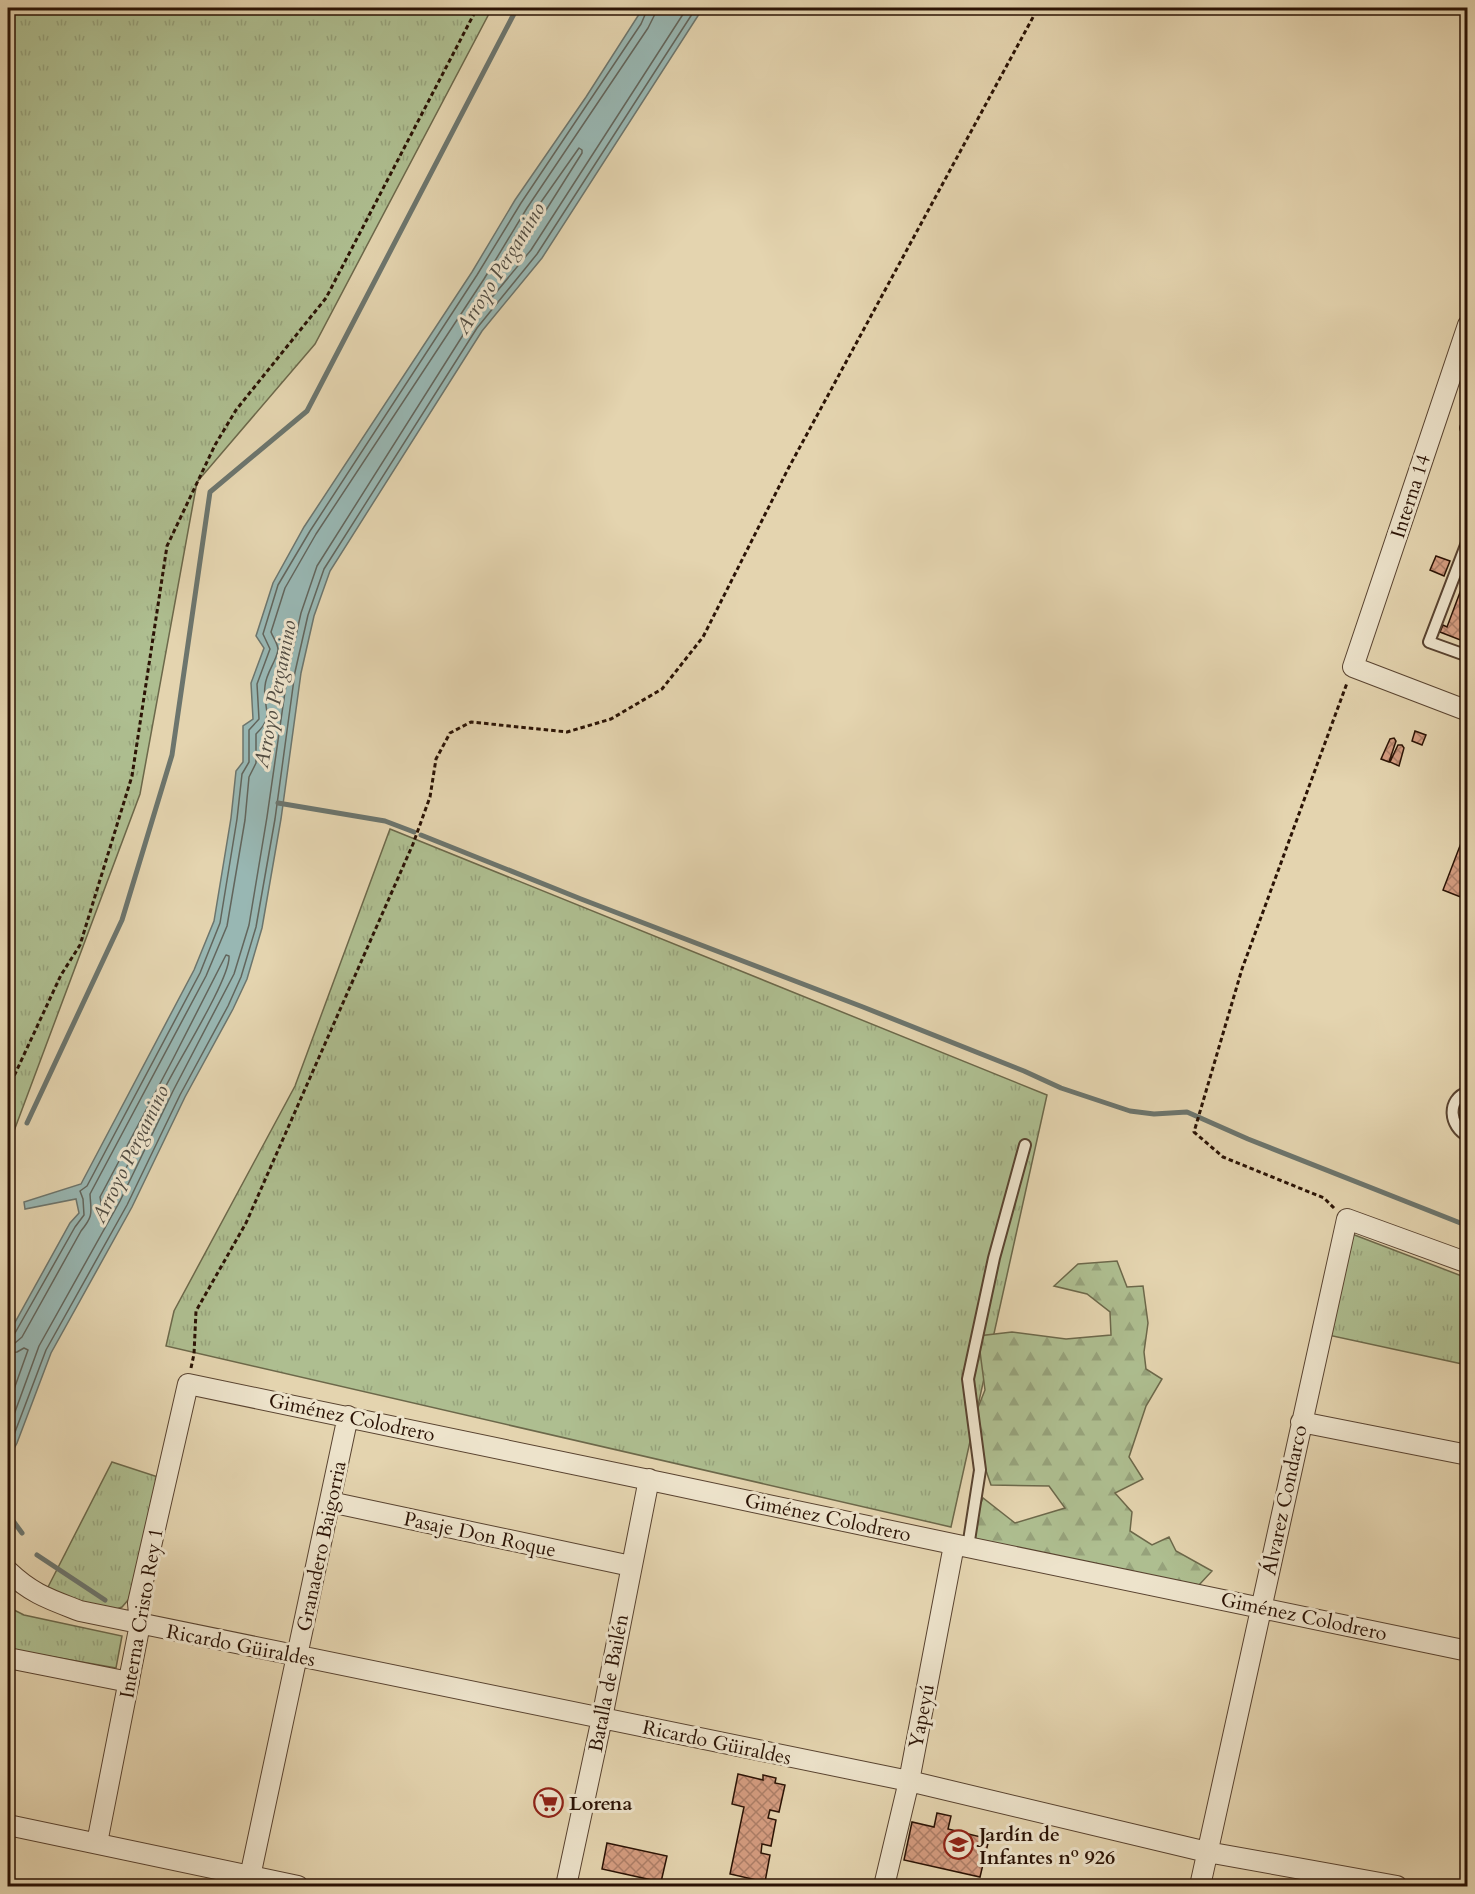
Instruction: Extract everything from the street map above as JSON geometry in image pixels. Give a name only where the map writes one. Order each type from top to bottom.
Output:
[{"type":"street","name":"Interna 14","points":[[1353,667],[1467,325]]},
{"type":"street","points":[[1353,667],[1467,711]]},
{"type":"street","points":[[1347,1219],[1467,1263]]},
{"type":"street","name":"Álvarez Condarco","points":[[1200,1887],[1347,1219]]},
{"type":"street","name":"Giménez Colodrero","points":[[188,1384],[1467,1651]]},
{"type":"street","name":"Interna Cristo Rey 1","points":[[97,1843],[140,1624],[138,1603],[188,1384]]},
{"type":"street","name":"Granadero Baigorria","points":[[249,1882],[348,1416]]},
{"type":"street","points":[[1301,1422],[1467,1455]]},
{"type":"street","name":"Batalla de Bailén","points":[[566,1887],[649,1479]]},
{"type":"street","name":"Pasaje Don Roque","points":[[330,1502],[631,1566]]},
{"type":"street","name":"Yapeyú","points":[[884,1887],[961,1546]]},
{"type":"street","name":"Ricardo Güiraldes","points":[[8,1570],[20,1583],[39,1595],[80,1611],[909,1781],[1207,1852],[1397,1887]]},
{"type":"street","points":[[8,1658],[129,1682]]},
{"type":"street","points":[[8,1825],[97,1843],[249,1882],[298,1887]]},
{"type":"lane","points":[[1467,540],[1429,642],[1467,656]]},
{"type":"lane","points":[[1467,1092],[1456,1099],[1452,1117],[1456,1126],[1467,1136]]},
{"type":"lane","points":[[961,1546],[980,1470],[968,1379],[994,1258],[1025,1145]]},
{"type":"path","points":[[8,1089],[61,975],[80,945],[132,776],[167,546],[215,445],[236,410],[326,298],[477,8]]},
{"type":"path","points":[[188,1384],[194,1354],[196,1311],[246,1223],[384,909],[420,826],[430,797],[436,759],[450,733],[471,722],[567,732],[611,719],[662,689],[703,637],[788,469],[1038,8]]},
{"type":"path","points":[[1347,1219],[1324,1198],[1223,1157],[1194,1132],[1242,969],[1353,667]]},
{"type":"green space","points":[[8,8],[492,8],[315,344],[197,482],[140,794],[8,1147]]},
{"type":"green space","points":[[390,829],[1047,1095],[951,1527],[166,1346],[174,1311],[295,1086]]},
{"type":"green space","points":[[1352,1234],[1467,1278],[1467,1365],[1328,1335]]},
{"type":"green space","points":[[1117,1261],[1127,1287],[1143,1286],[1148,1323],[1144,1352],[1146,1369],[1162,1379],[1146,1406],[1129,1457],[1143,1479],[1115,1493],[1132,1512],[1130,1531],[1152,1545],[1169,1537],[1176,1551],[1212,1571],[1199,1585],[977,1543],[972,1524],[983,1498],[1015,1523],[1065,1508],[1049,1486],[991,1485],[973,1420],[985,1390],[978,1336],[1012,1332],[1066,1339],[1111,1335],[1110,1312],[1087,1294],[1054,1286],[1078,1264]]},
{"type":"green space","points":[[112,1462],[158,1477],[129,1599],[122,1607],[114,1610],[76,1601],[47,1589]]},
{"type":"green space","points":[[8,1607],[24,1615],[122,1636],[116,1668],[8,1649]]},
{"type":"water","name":"Arroyo Pergamino","points":[[643,8],[703,8],[542,258],[482,331],[330,571],[314,616],[301,673],[281,819],[262,928],[247,979],[185,1097],[132,1207],[51,1353],[17,1443],[8,1460],[8,1335],[70,1223],[79,1213],[76,1199],[25,1209],[24,1202],[81,1184],[194,970],[214,921],[231,818],[236,771],[243,762],[243,726],[253,719],[251,683],[264,648],[256,636],[273,583],[304,527],[472,272],[515,200],[586,97]]},
{"type":"building","points":[[1436,556],[1450,561],[1444,576],[1430,570]]},
{"type":"building","points":[[1468,571],[1468,643],[1440,632],[1443,625],[1447,627]]},
{"type":"building","points":[[1415,731],[1426,735],[1422,745],[1412,741]]},
{"type":"building","points":[[1394,738],[1396,741],[1389,762],[1381,759],[1390,739]]},
{"type":"building","points":[[1398,745],[1404,748],[1399,766],[1390,762]]},
{"type":"building","points":[[1468,825],[1468,900],[1443,890]]},
{"type":"building","points":[[738,1774],[763,1780],[763,1775],[776,1778],[775,1783],[785,1785],[779,1812],[770,1810],[768,1818],[776,1820],[771,1846],[762,1844],[761,1853],[770,1855],[765,1882],[730,1874],[744,1807],[732,1804]]},
{"type":"building","points":[[937,1813],[951,1816],[948,1829],[989,1839],[980,1877],[904,1860],[912,1822],[934,1827]]},
{"type":"building","points":[[607,1843],[667,1856],[661,1882],[602,1869]]},
{"type":"waterway","points":[[27,1123],[122,920],[172,755],[210,492],[307,411],[517,8]]},
{"type":"waterway","points":[[278,803],[385,821],[414,832]]},
{"type":"waterway","points":[[421,835],[863,1007],[1061,1088],[1130,1111],[1154,1114],[1187,1112],[1248,1139],[1468,1226]]},
{"type":"waterway","points":[[8,1514],[22,1533]]},
{"type":"waterway","points":[[37,1555],[105,1600]]},
{"type":"place","name":"Lorena","points":[[548,1803]]},
{"type":"place","name":"Jardín de Infantes nº 926","points":[[958,1845]]}]
